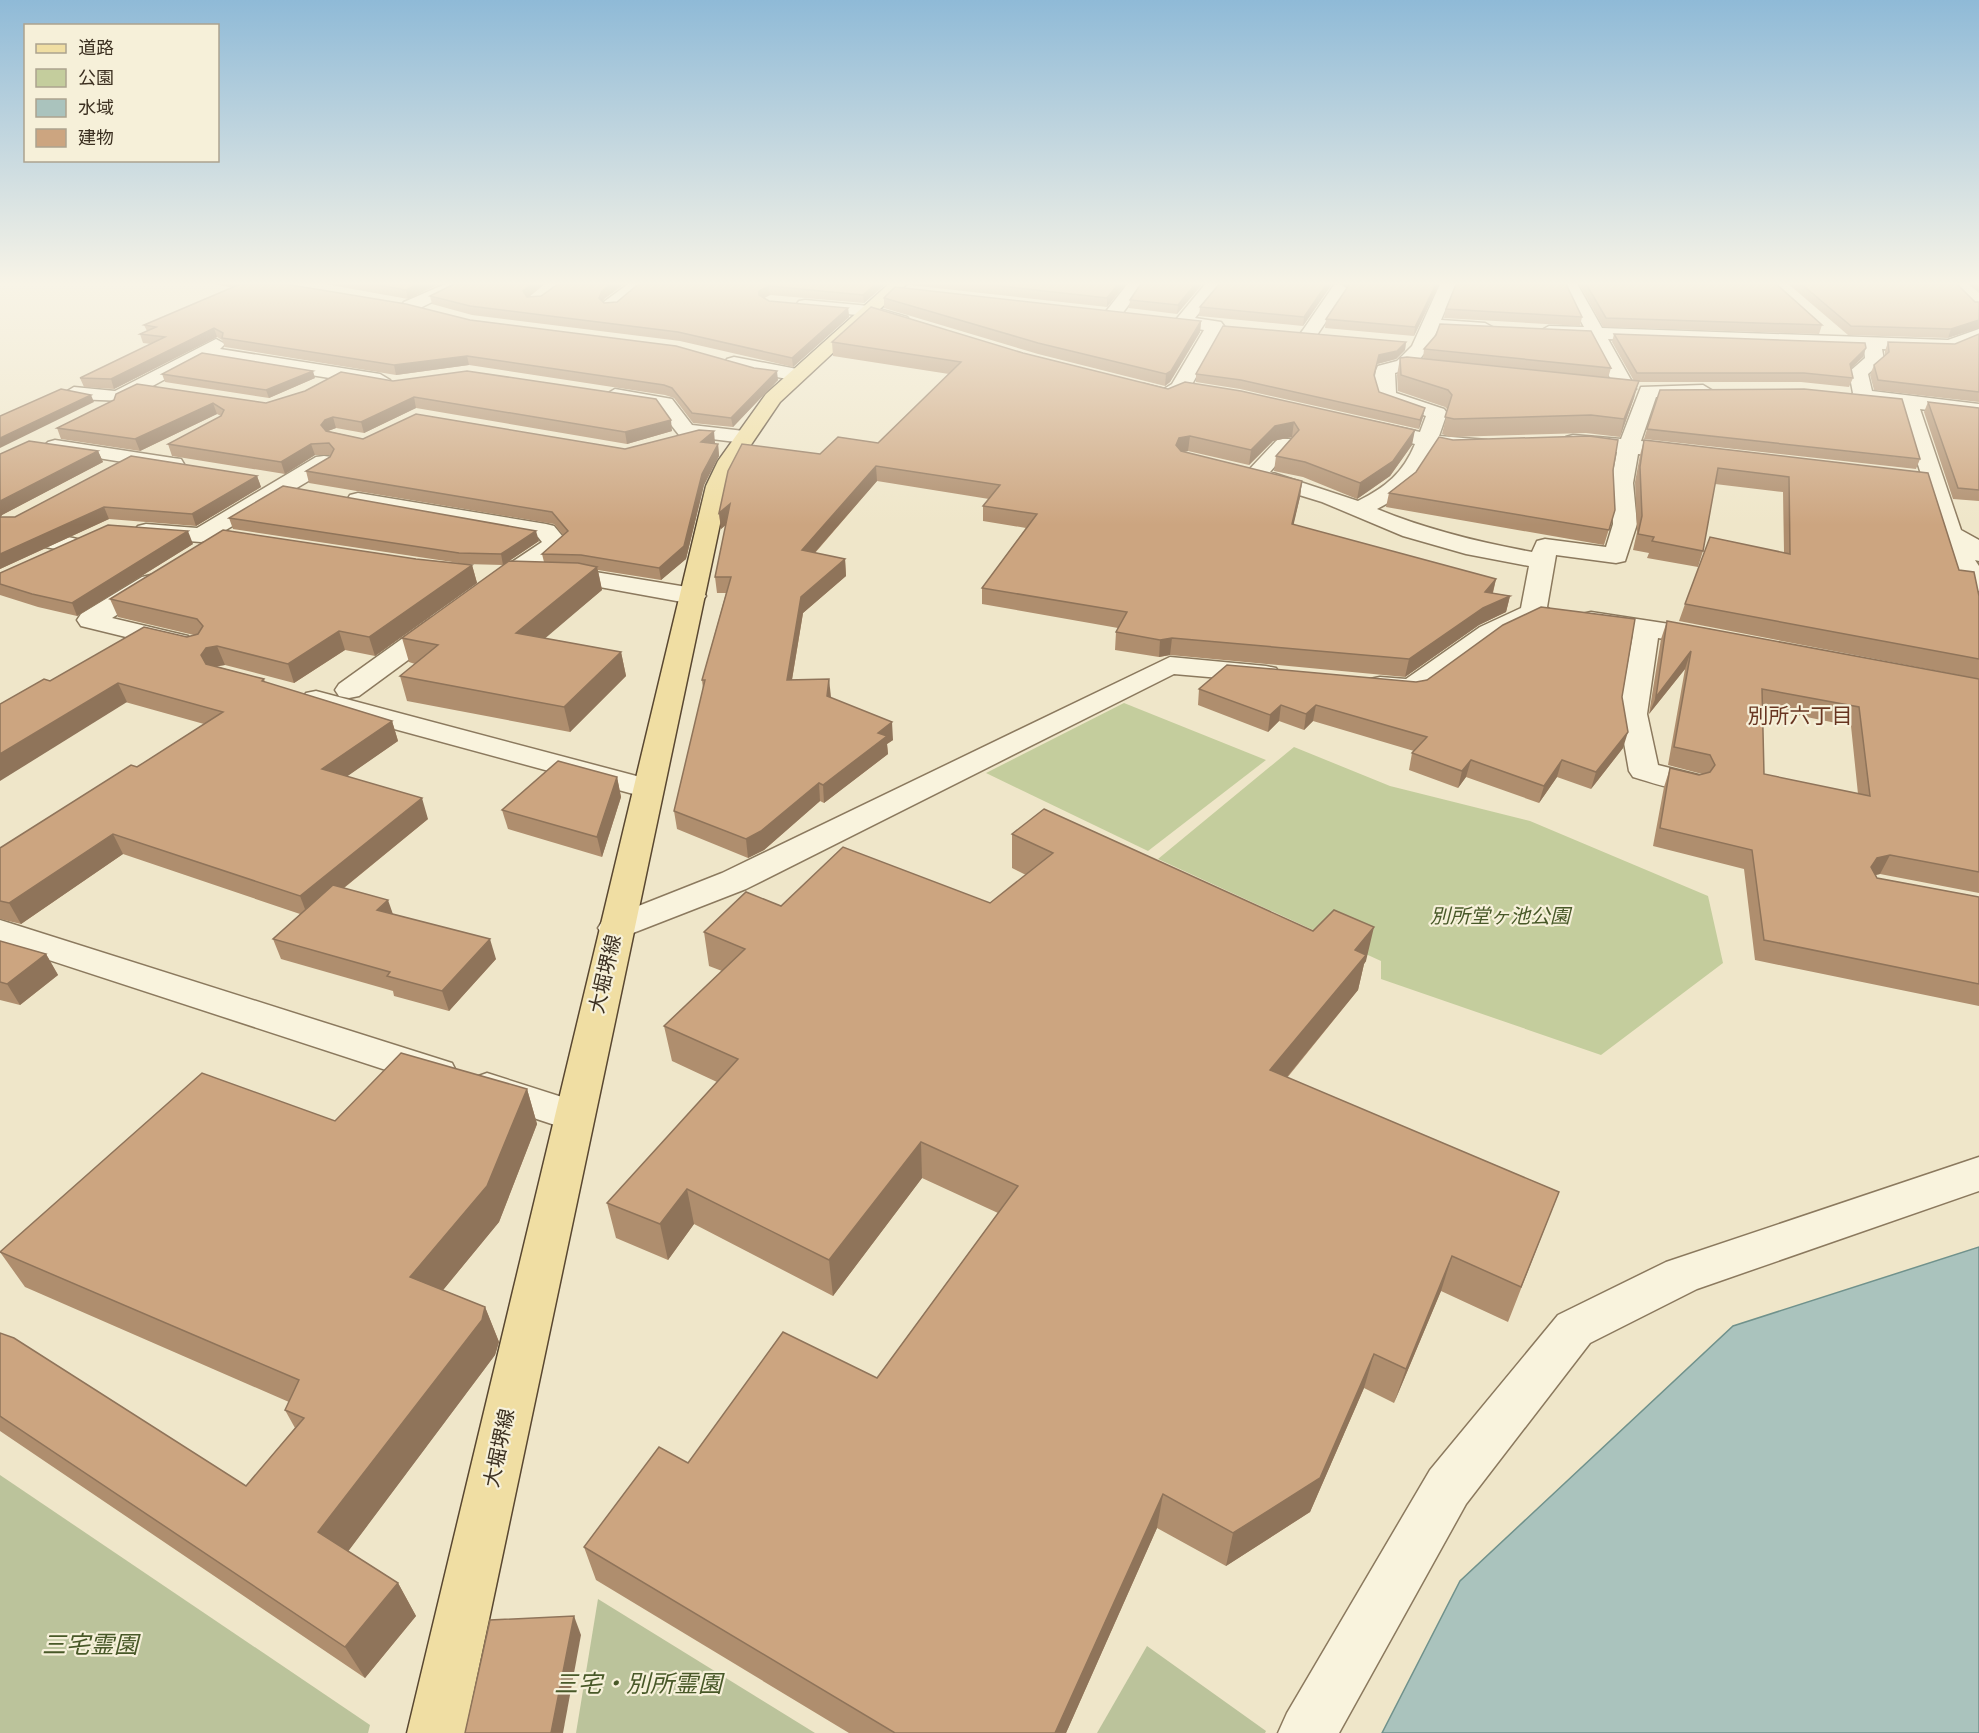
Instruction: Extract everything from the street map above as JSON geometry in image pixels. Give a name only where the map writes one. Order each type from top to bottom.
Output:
[{"type":"main road","name":"大堀堺線","points":[[436,1733],[615,928],[717,486],[760,413],[813,363]]},
{"type":"street","points":[[74,393],[118,397],[181,363]]},
{"type":"street","points":[[281,363],[396,383]]},
{"type":"street","points":[[734,363],[756,369],[798,375]]},
{"type":"street","points":[[1121,384],[1167,395],[1190,389],[1203,363]]},
{"type":"street","points":[[1612,363],[1626,389]]},
{"type":"street","points":[[1863,396],[1858,372],[1871,363]]},
{"type":"street","points":[[1359,509],[1400,485],[1416,464],[1437,413],[1386,396],[1385,370],[1404,364],[1428,367]]},
{"type":"street","points":[[310,390],[340,375]]},
{"type":"street","points":[[138,386],[171,391]]},
{"type":"street","points":[[1602,386],[1648,391],[1718,391]]},
{"type":"street","points":[[1533,612],[1545,546],[1616,556],[1625,524],[1622,483],[1629,445],[1648,391]]},
{"type":"street","points":[[596,392],[666,403],[686,430],[744,437]]},
{"type":"street","points":[[1839,393],[1979,410]]},
{"type":"street","points":[[1910,403],[1916,432],[1932,480],[1970,541],[1958,554],[1979,584]]},
{"type":"street","points":[[90,414],[110,405]]},
{"type":"street","points":[[1350,423],[1450,445],[1495,444]]},
{"type":"street","points":[[61,429],[32,443],[189,467]]},
{"type":"street","points":[[668,441],[698,433]]},
{"type":"street","points":[[1552,442],[1586,441],[1711,454]]},
{"type":"street","points":[[1256,474],[1285,443]]},
{"type":"street","points":[[103,474],[175,444]]},
{"type":"street","points":[[195,646],[90,620],[221,537],[286,485],[324,462]]},
{"type":"street","points":[[1233,469],[1294,484],[1433,537],[1466,547],[1542,561]]},
{"type":"street","points":[[256,477],[328,495],[546,531],[556,543],[530,563],[471,592],[349,690]]},
{"type":"street","points":[[1909,477],[1932,480]]},
{"type":"street","points":[[11,524],[82,540],[42,560]]},
{"type":"street","points":[[122,528],[221,537]]},
{"type":"street","points":[[508,575],[583,577],[693,596]]},
{"type":"street","points":[[1354,683],[1412,688],[1489,633],[1533,612],[1647,627],[1735,643]]},
{"type":"street","points":[[1647,627],[1632,714],[1644,771],[1691,782]]},
{"type":"street","points":[[615,928],[734,881],[1170,665],[1297,677]]},
{"type":"street","points":[[293,693],[648,789]]},
{"type":"street","points":[[0,932],[573,1116]]},
{"type":"street","points":[[1307,1733],[1448,1487],[1574,1329],[1682,1275],[1979,1174]]},
{"type":"green space","points":[[1124,703],[1266,760],[1148,851],[986,773]]},
{"type":"green space","name":"別所堂ヶ池公園","points":[[1294,747],[1390,786],[1530,821],[1708,896],[1723,963],[1601,1055],[1381,979],[1381,961],[1158,859]]},
{"type":"green space","name":"三宅霊園","points":[[0,1475],[370,1725],[368,1733],[0,1733]]},
{"type":"green space","name":"三宅・別所霊園","points":[[598,1599],[815,1733],[576,1733]]},
{"type":"green space","points":[[1147,1646],[1266,1731],[1265,1733],[1097,1733]]},
{"type":"water","points":[[1979,1247],[1979,1733],[1382,1733],[1460,1581],[1733,1326]]},
{"type":"building","points":[[111,363],[144,363],[111,379],[80,378]]},
{"type":"building","points":[[183,363],[263,363],[313,371],[266,390],[162,374]]},
{"type":"building","points":[[380,363],[411,363],[394,365]]},
{"type":"building","points":[[514,363],[736,363],[777,371],[731,418],[692,413],[672,388]]},
{"type":"building","points":[[960,363],[1063,363],[1168,389],[1185,382],[1241,391],[1415,430],[1393,461],[1360,483],[1305,462],[1276,456],[1299,430],[1294,422],[1275,426],[1251,450],[1190,436],[1179,438],[1176,445],[1181,451],[1302,481],[1292,524],[1496,579],[1485,592],[1510,596],[1483,608],[1409,659],[1172,638],[1160,640],[1116,632],[1127,612],[982,588],[1037,514],[983,506],[1000,485],[876,466],[802,550],[845,559],[801,597],[787,680],[829,679],[827,696],[892,722],[878,733],[887,736],[823,785],[819,783],[761,831],[746,839],[674,811],[705,680],[702,680],[731,577],[715,577],[730,504],[719,513],[728,471],[742,444],[820,454],[838,437],[878,443]]},
{"type":"building","points":[[1120,363],[1176,363],[1166,374]]},
{"type":"building","points":[[1202,363],[1377,363],[1374,375],[1379,392],[1425,408],[1420,420],[1241,380],[1196,374]]},
{"type":"building","points":[[1400,363],[1464,363],[1639,381],[1624,419],[1591,415],[1454,419],[1445,417],[1452,395],[1448,390],[1401,375]]},
{"type":"building","points":[[1561,363],[1608,363],[1611,368]]},
{"type":"building","points":[[1631,363],[1851,363],[1853,378],[1804,373],[1637,373]]},
{"type":"building","points":[[1876,363],[1979,363],[1979,392],[1878,380],[1874,365]]},
{"type":"building","points":[[467,371],[656,399],[671,420],[625,432],[414,397],[361,422],[333,417],[325,420],[321,425],[326,431],[363,439],[416,414],[625,449],[699,430],[714,431],[701,442],[718,444],[702,474],[684,546],[659,568],[581,555],[542,554],[568,531],[552,512],[306,471],[330,457],[334,449],[329,443],[311,444],[281,462],[168,444],[221,416],[224,410],[213,403],[135,439],[57,428],[114,400],[116,394],[137,384],[266,403],[305,391],[341,372],[393,381]]},
{"type":"building","points":[[61,389],[91,395],[0,438],[0,416]]},
{"type":"building","points":[[1804,389],[1902,399],[1920,459],[1647,429],[1660,390]]},
{"type":"building","points":[[1928,402],[1979,408],[1979,490],[1958,488]]},
{"type":"building","points":[[1589,436],[1618,440],[1613,470],[1615,510],[1609,530],[1389,493],[1416,472],[1439,437],[1453,440]]},
{"type":"building","points":[[1644,440],[1928,473],[1959,570],[1974,572],[1979,596],[1979,659],[1685,604],[1710,537],[1790,554],[1789,477],[1718,468],[1703,551],[1652,541],[1654,537],[1638,534],[1642,516],[1640,467]]},
{"type":"building","points":[[29,441],[98,451],[0,501],[0,454]]},
{"type":"building","points":[[131,456],[257,476],[192,514],[104,507],[0,554],[0,517],[15,517]]},
{"type":"building","points":[[283,486],[536,531],[501,554],[459,553],[229,518]]},
{"type":"building","points":[[108,525],[188,531],[72,603],[0,584],[0,573]]},
{"type":"building","points":[[223,530],[416,559],[472,565],[369,637],[339,631],[288,664],[217,646],[206,648],[201,655],[206,664],[264,679],[262,681],[392,721],[322,769],[422,798],[300,896],[113,834],[9,903],[0,901],[0,848],[131,765],[137,767],[223,712],[118,683],[0,754],[0,704],[44,679],[50,681],[144,627],[187,637],[198,634],[203,626],[197,619],[110,599]]},
{"type":"building","points":[[509,561],[578,563],[597,567],[516,633],[621,652],[564,707],[400,676],[438,645],[402,638]]},
{"type":"building","points":[[1541,607],[1635,619],[1622,697],[1628,732],[1596,772],[1562,760],[1544,786],[1471,760],[1462,771],[1412,753],[1427,737],[1316,705],[1306,714],[1281,705],[1270,715],[1199,689],[1227,665],[1416,682],[1427,680],[1503,625]]},
{"type":"building","points":[[1667,621],[1979,679],[1979,872],[1890,855],[1877,858],[1871,867],[1877,878],[1979,897],[1979,984],[1764,940],[1752,850],[1660,828],[1670,768],[1699,775],[1710,772],[1715,765],[1710,755],[1674,747],[1691,651],[1656,697]],"holes":[[[1762,689],[1859,707],[1870,796],[1764,774]]]},
{"type":"building","points":[[558,761],[617,777],[597,837],[502,810]]},
{"type":"building","points":[[1044,809],[1313,931],[1334,910],[1374,927],[1355,950],[1366,955],[1270,1070],[1559,1192],[1521,1287],[1452,1256],[1406,1369],[1374,1354],[1320,1478],[1233,1533],[1163,1494],[1055,1733],[895,1733],[584,1547],[659,1447],[688,1463],[783,1332],[877,1378],[1018,1186],[921,1142],[829,1260],[687,1189],[660,1224],[607,1203],[738,1059],[664,1026],[745,949],[704,932],[746,892],[781,906],[843,847],[990,903],[1053,853],[1012,834]]},
{"type":"building","points":[[333,885],[388,900],[377,910],[490,939],[442,991],[387,976],[390,972],[273,939]]},
{"type":"building","points":[[0,941],[46,954],[7,984],[0,982]]},
{"type":"building","points":[[401,1053],[527,1089],[487,1186],[410,1277],[485,1307],[482,1320],[318,1532],[398,1583],[345,1647],[0,1416],[0,1333],[14,1338],[246,1486],[304,1418],[285,1410],[299,1380],[0,1252],[202,1073],[335,1121]]},
{"type":"building","points":[[574,1616],[551,1733],[465,1733],[490,1620]]},
{"type":"district","name":"別所六丁目","points":[[1800,715]]}]
